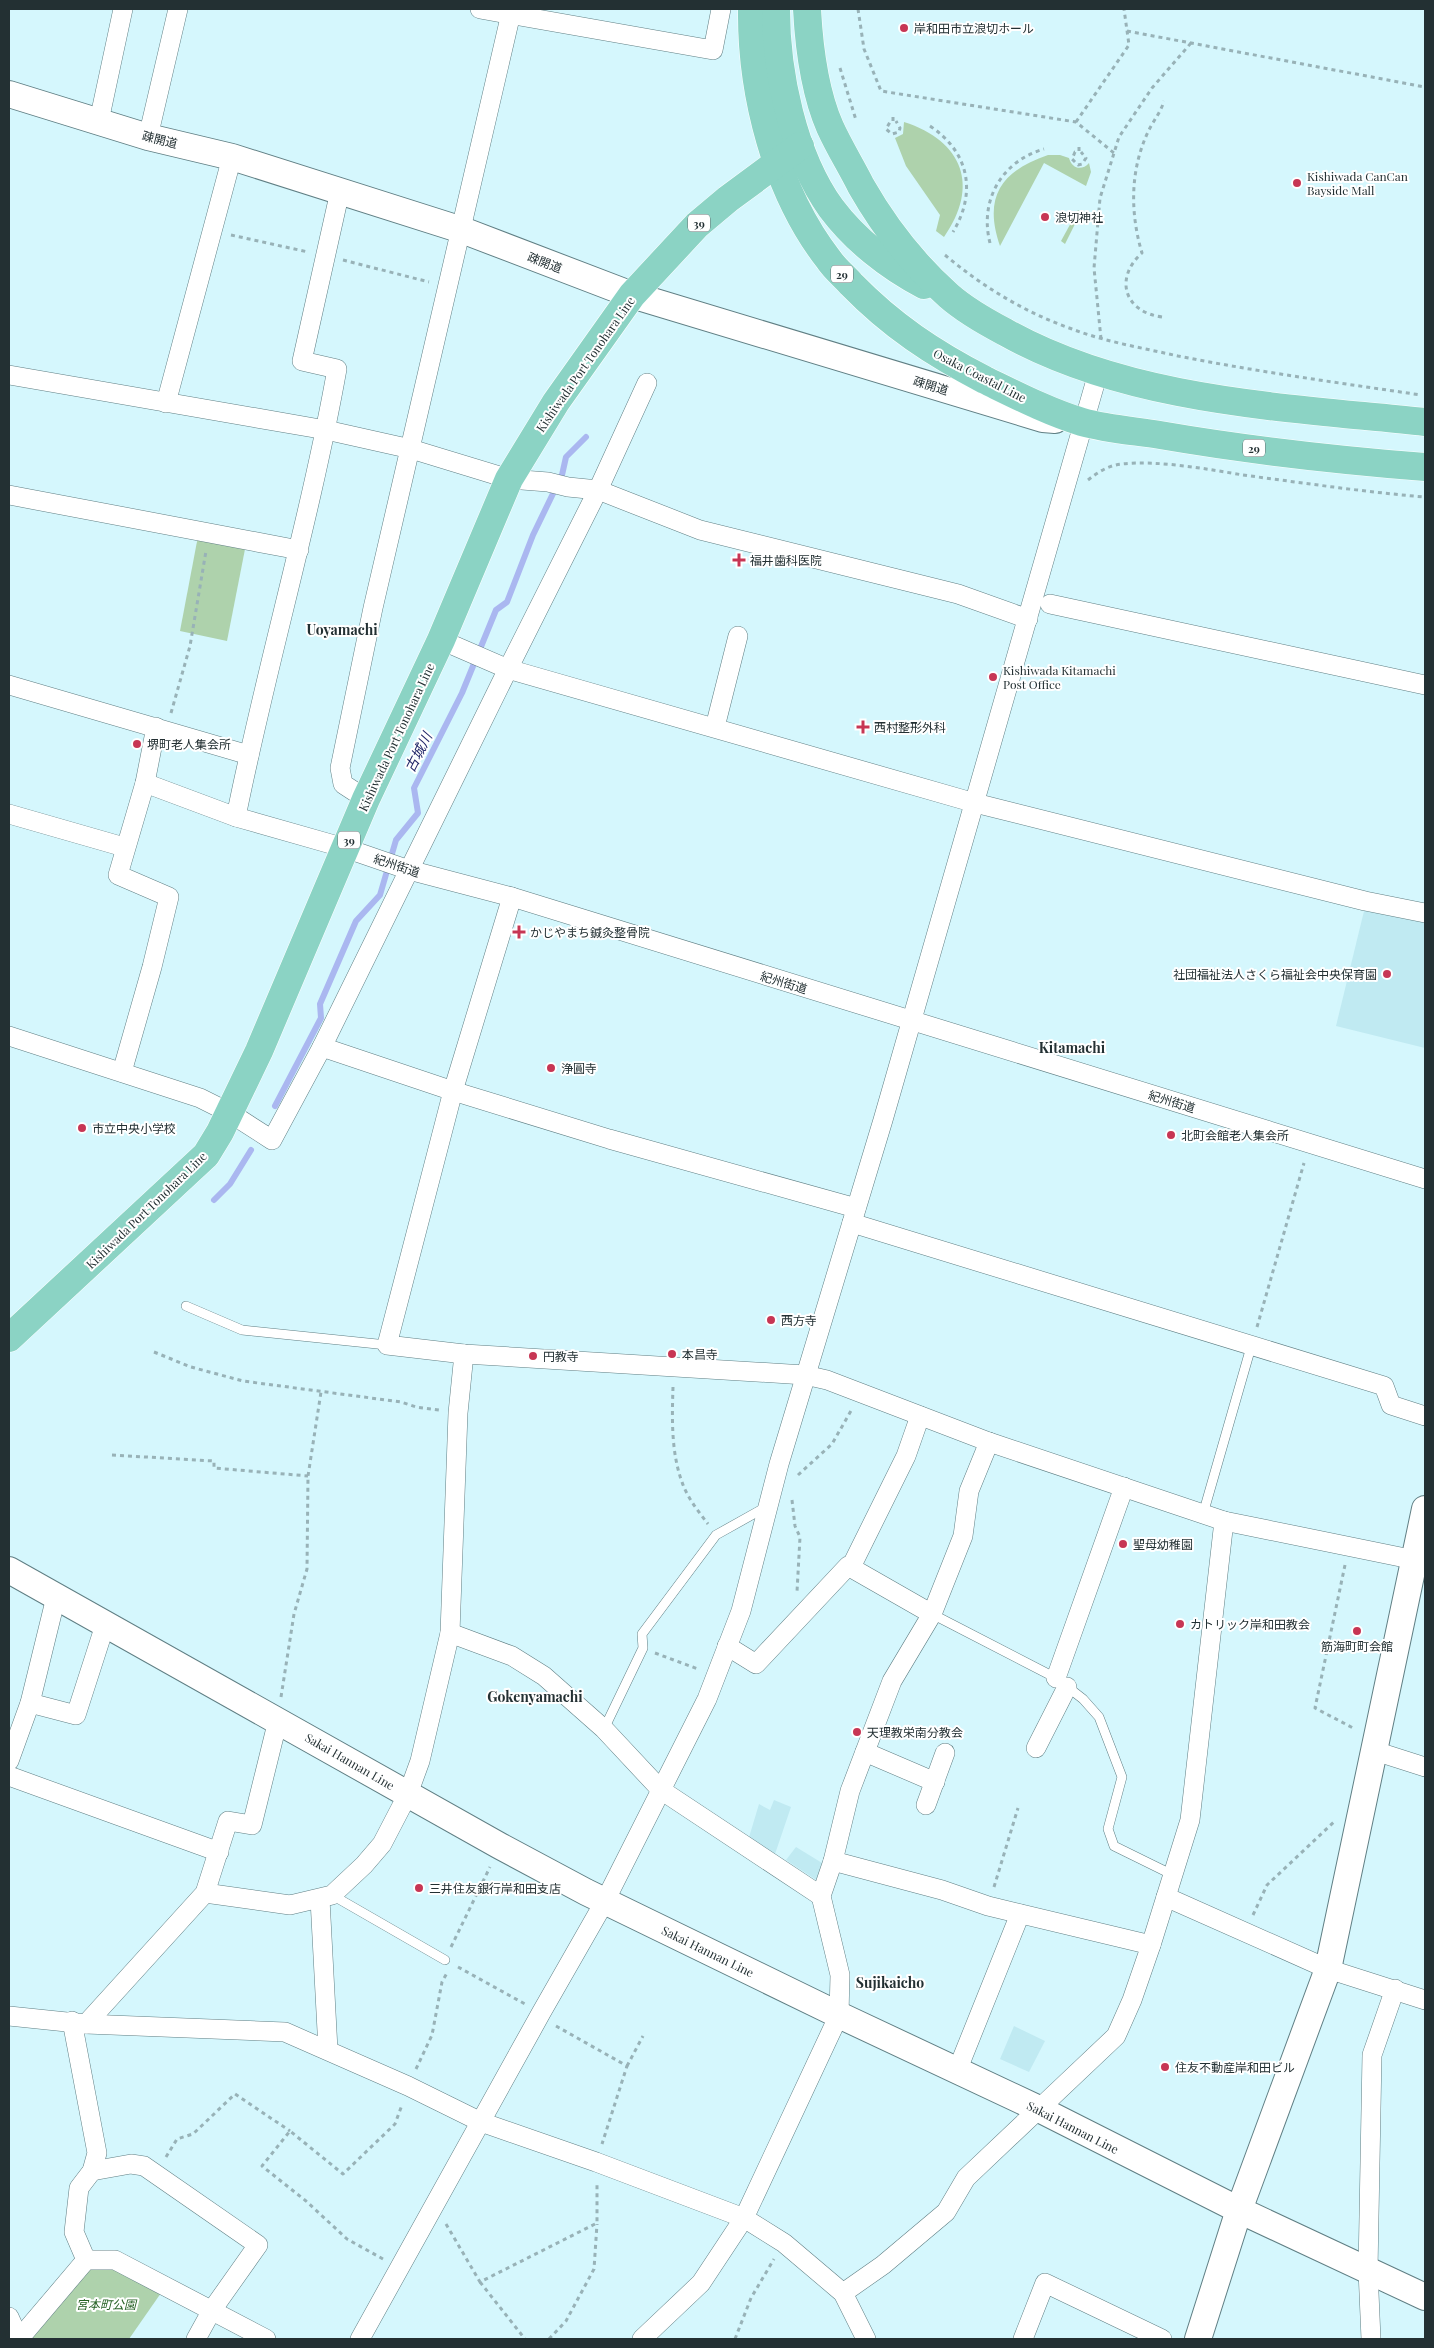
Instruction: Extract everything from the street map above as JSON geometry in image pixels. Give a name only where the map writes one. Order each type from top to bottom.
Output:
[{"type":"main road","name":"Osaka Coastal Line","points":[[752,9],[752,40],[759,97],[778,163],[803,220],[829,261],[870,303],[901,330],[942,358],[1021,398],[1083,422],[1199,442],[1425,467]]},
{"type":"main road","points":[[776,9],[780,64],[800,146],[810,172],[832,208],[870,249],[905,275],[950,298],[1025,344],[1124,381],[1244,403],[1425,422]]},
{"type":"main road","points":[[807,9],[808,31],[816,79],[830,125],[872,205],[893,237],[950,298]]},
{"type":"main road","name":"Kishiwada Port Tonohara Line","points":[[9,1338],[206,1155],[230,1113],[366,800],[441,640],[510,480],[556,402],[632,295],[697,225],[728,199],[800,146]]},
{"type":"street","points":[[99,121],[123,9]]},
{"type":"street","points":[[148,137],[178,9]]},
{"type":"street","points":[[480,9],[512,11],[713,50],[721,9]]},
{"type":"street","points":[[366,800],[343,784],[340,768],[373,608],[512,11]]},
{"type":"street","name":"疎開道","points":[[9,94],[148,137],[232,157],[462,230],[632,295],[1043,419],[1083,422]]},
{"type":"street","points":[[166,403],[232,157]]},
{"type":"street","points":[[236,817],[249,754],[299,550],[326,430],[337,369],[302,361],[340,191]]},
{"type":"street","points":[[360,2339],[540,2014],[605,1902],[710,1691],[741,1611],[777,1471],[912,1021],[1098,372]]},
{"type":"street","points":[[9,375],[60,382],[166,403],[326,430],[411,449],[510,480],[548,482],[568,487],[598,490],[700,530],[958,594],[1028,619]]},
{"type":"street","points":[[9,1036],[200,1098],[230,1113],[272,1140],[322,1047],[403,868],[508,669],[598,490],[647,383]]},
{"type":"street","points":[[9,495],[299,550]]},
{"type":"street","points":[[1050,604],[1425,685]]},
{"type":"street","points":[[715,727],[738,636]]},
{"type":"street","points":[[441,640],[508,669],[975,803],[1365,901],[1425,913]]},
{"type":"street","points":[[9,685],[249,754]]},
{"type":"street","points":[[122,1072],[152,967],[169,898],[118,875],[124,848],[161,729]]},
{"type":"street","name":"紀州街道","points":[[144,783],[236,817],[345,848],[403,868],[512,897],[1425,1179]]},
{"type":"street","points":[[9,814],[124,848]]},
{"type":"street","points":[[512,897],[453,1091],[387,1345],[464,1354],[674,1366],[805,1376],[827,1380],[989,1442],[1224,1521],[1420,1561]]},
{"type":"street","points":[[322,1047],[453,1091],[854,1215],[1251,1347],[1384,1386],[1391,1405],[1425,1416]]},
{"type":"street","points":[[205,1893],[290,1905],[326,1897],[364,1865],[382,1844],[408,1794],[420,1761],[450,1633],[458,1412],[464,1354]]},
{"type":"street","points":[[851,1568],[906,1456],[920,1416]]},
{"type":"street","points":[[642,2339],[701,2283],[744,2218],[839,2015],[840,1975],[821,1896],[833,1861],[850,1791],[892,1681],[932,1614],[963,1536],[969,1491],[989,1442]]},
{"type":"street","points":[[1036,1748],[1061,1682],[1124,1487]]},
{"type":"street","points":[[1198,2339],[1239,2210],[1328,1969],[1376,1746],[1420,1561],[1425,1509]]},
{"type":"street","points":[[843,2293],[882,2265],[946,2212],[966,2178],[1116,2036],[1132,2000],[1151,1945],[1190,1820],[1224,1521]]},
{"type":"street","points":[[727,1646],[756,1664],[848,1566],[932,1614]]},
{"type":"street","name":"Sakai Hannan Line","points":[[9,1570],[500,1846],[605,1902],[1039,2109],[1239,2210],[1425,2297]]},
{"type":"street","points":[[9,1761],[30,1703],[56,1597]]},
{"type":"street","points":[[30,1703],[76,1715],[105,1625]]},
{"type":"street","points":[[450,1633],[512,1656],[544,1676],[604,1729],[661,1790],[821,1896]]},
{"type":"street","points":[[79,2023],[205,1893],[228,1821],[252,1825],[278,1720]]},
{"type":"street","points":[[1376,1746],[1425,1767]]},
{"type":"street","points":[[865,1752],[934,1782]]},
{"type":"street","points":[[926,1806],[945,1753]]},
{"type":"street","points":[[9,1776],[219,1852]]},
{"type":"street","points":[[833,1861],[942,1890],[988,1906],[1151,1945]]},
{"type":"street","points":[[326,1897],[328,2050]]},
{"type":"street","points":[[1166,1897],[1328,1969],[1425,2000]]},
{"type":"street","points":[[957,2071],[1020,1914]]},
{"type":"street","points":[[1371,2339],[1368,2270],[1372,2055],[1395,1989]]},
{"type":"street","points":[[9,2016],[79,2023],[285,2032],[408,2086],[481,2122],[596,2162],[744,2218],[784,2243],[843,2293],[866,2339]]},
{"type":"street","points":[[79,2023],[97,2153],[92,2171],[79,2188],[74,2232],[86,2260]]},
{"type":"street","points":[[92,2171],[131,2164],[144,2166],[258,2245],[212,2310],[196,2339]]},
{"type":"street","points":[[9,2317],[19,2339],[86,2260],[115,2260],[266,2339]]},
{"type":"street","points":[[1023,2339],[1046,2283],[1162,2339]]},
{"type":"lane","points":[[186,1306],[242,1330],[387,1345]]},
{"type":"lane","points":[[1203,1514],[1251,1347]]},
{"type":"lane","points":[[604,1729],[643,1648],[642,1634],[716,1535],[768,1505]]},
{"type":"lane","points":[[932,1614],[1061,1682],[1083,1699],[1099,1717],[1122,1777],[1108,1829],[1114,1846],[1173,1875]]},
{"type":"lane","points":[[326,1897],[449,1962]]},
{"type":"path","points":[[858,9],[864,49],[882,91],[1076,122],[1114,153]]},
{"type":"path","points":[[1076,122],[1129,45],[1124,9]]},
{"type":"path","points":[[1128,31],[1425,87]]},
{"type":"path","points":[[1101,339],[1094,268],[1100,198],[1119,138],[1152,88],[1190,42]]},
{"type":"path","points":[[840,66],[859,128]]},
{"type":"path","points":[[1162,317],[1149,316],[1138,309],[1130,299],[1126,286],[1127,273],[1133,261],[1142,253],[1133,210],[1134,183],[1139,156],[1148,131],[1162,108],[1164,100]]},
{"type":"path","points":[[893,117],[893,121],[887,125],[886,129],[892,134],[899,132],[900,128],[896,121]]},
{"type":"path","points":[[930,126],[951,144],[964,169],[967,198],[962,216],[953,232]]},
{"type":"path","points":[[1079,147],[1079,151],[1075,152],[1072,159],[1078,165],[1082,164],[1086,158],[1082,152]]},
{"type":"path","points":[[990,243],[987,215],[994,188],[1011,166],[1027,156],[1044,149]]},
{"type":"path","points":[[212,230],[449,287]]},
{"type":"path","points":[[942,254],[1014,303],[1071,329],[1101,339],[1232,367],[1425,396]]},
{"type":"path","points":[[1084,486],[1095,474],[1104,469],[1120,464],[1136,463],[1200,468],[1307,484],[1425,497]]},
{"type":"path","points":[[161,729],[190,646],[209,533]]},
{"type":"path","points":[[1251,1347],[1309,1143]]},
{"type":"path","points":[[154,1352],[192,1366],[243,1381],[402,1402],[416,1407],[458,1412]]},
{"type":"path","points":[[674,1366],[672,1422],[682,1482],[693,1504],[716,1535]]},
{"type":"path","points":[[278,1720],[294,1614],[307,1569],[308,1476],[322,1392]]},
{"type":"path","points":[[796,1480],[832,1444],[861,1394]]},
{"type":"path","points":[[112,1455],[214,1461],[214,1468],[308,1476]]},
{"type":"path","points":[[777,1471],[790,1485],[795,1526],[800,1537],[796,1592],[806,1610]]},
{"type":"path","points":[[1349,1547],[1315,1708],[1376,1746]]},
{"type":"path","points":[[643,1648],[705,1671],[710,1691]]},
{"type":"path","points":[[988,1906],[1018,1808]]},
{"type":"path","points":[[1245,1931],[1267,1885],[1336,1820],[1359,1826]]},
{"type":"path","points":[[155,2174],[177,2139],[193,2134],[235,2094],[290,2131],[343,2174],[396,2124],[408,2086],[432,2035],[442,1982],[449,1962],[500,1846]]},
{"type":"path","points":[[449,1962],[627,2066]]},
{"type":"path","points":[[549,2339],[566,2321],[594,2270],[598,2223],[596,2162],[627,2066],[643,2036]]},
{"type":"path","points":[[290,2131],[262,2166],[306,2201],[347,2239],[399,2267]]},
{"type":"path","points":[[434,2204],[480,2282],[525,2339]]},
{"type":"path","points":[[480,2282],[598,2223]]},
{"type":"path","points":[[735,2339],[751,2298],[784,2243]]},
{"type":"shaded area","name":"社団福祉法人さくら福祉会中央保育園","points":[[1365,907],[1425,922],[1425,1048],[1336,1026]]},
{"type":"shaded area","points":[[774,1800],[791,1807],[775,1854],[747,1844],[759,1804],[770,1810]]},
{"type":"shaded area","points":[[796,1847],[827,1866],[818,1881],[786,1860]]},
{"type":"shaded area","points":[[1014,2026],[1045,2041],[1029,2072],[1000,2059]]},
{"type":"green space","points":[[904,122],[924,130],[940,141],[952,153],[960,168],[963,183],[961,200],[955,218],[944,237],[936,231],[940,215],[906,166],[895,138],[903,134]]},
{"type":"green space","points":[[1048,155],[1060,155],[1069,158],[1072,165],[1078,168],[1089,163],[1091,172],[1086,186],[1044,163],[1000,246],[995,229],[994,213],[995,200],[1000,188],[1018,169]]},
{"type":"green space","points":[[1078,210],[1081,212],[1065,244],[1061,241]]},
{"type":"green space","points":[[199,531],[246,544],[227,641],[180,631]]},
{"type":"green space","name":"宮本町公園","points":[[91,2265],[110,2265],[161,2293],[129,2339],[26,2339]]},
{"type":"waterway","name":"古城川","points":[[275,1106],[321,1018],[320,1004],[356,921],[380,895],[396,840],[418,813],[414,788],[462,693],[496,610],[507,602],[533,535],[562,475],[566,457],[586,437]]},
{"type":"waterway","name":"古城川","points":[[214,1200],[230,1184],[251,1150]]},
{"type":"place","name":"岸和田市立浪切ホール","points":[[904,28]]},
{"type":"place","name":"Kishiwada CanCan Bayside Mall","points":[[1297,183]]},
{"type":"place","name":"浪切神社","points":[[1045,217]]},
{"type":"place","name":"福井歯科医院","points":[[739,560]]},
{"type":"place","name":"Kishiwada Kitamachi Post Office","points":[[993,677]]},
{"type":"place","name":"西村整形外科","points":[[863,727]]},
{"type":"place","name":"堺町老人集会所","points":[[137,744]]},
{"type":"place","name":"かじやまち鍼灸整骨院","points":[[519,932]]},
{"type":"place","name":"社団福祉法人さくら福祉会中央保育園","points":[[1387,974]]},
{"type":"place","name":"浄圓寺","points":[[551,1068]]},
{"type":"place","name":"市立中央小学校","points":[[82,1128]]},
{"type":"place","name":"北町会館老人集会所","points":[[1171,1135]]},
{"type":"place","name":"西方寺","points":[[771,1320]]},
{"type":"place","name":"本昌寺","points":[[672,1354]]},
{"type":"place","name":"円教寺","points":[[533,1356]]},
{"type":"place","name":"聖母幼稚園","points":[[1123,1544]]},
{"type":"place","name":"カトリック岸和田教会","points":[[1180,1624]]},
{"type":"place","name":"筋海町町会館","points":[[1357,1631]]},
{"type":"place","name":"天理教栄南分教会","points":[[857,1732]]},
{"type":"place","name":"三井住友銀行岸和田支店","points":[[419,1888]]},
{"type":"place","name":"住友不動産岸和田ビル","points":[[1165,2067]]},
{"type":"district","name":"Uoyamachi","points":[[342,629]]},
{"type":"district","name":"Kitamachi","points":[[1072,1047]]},
{"type":"district","name":"Gokenyamachi","points":[[535,1696]]},
{"type":"district","name":"Sujikaicho","points":[[890,1982]]}]
